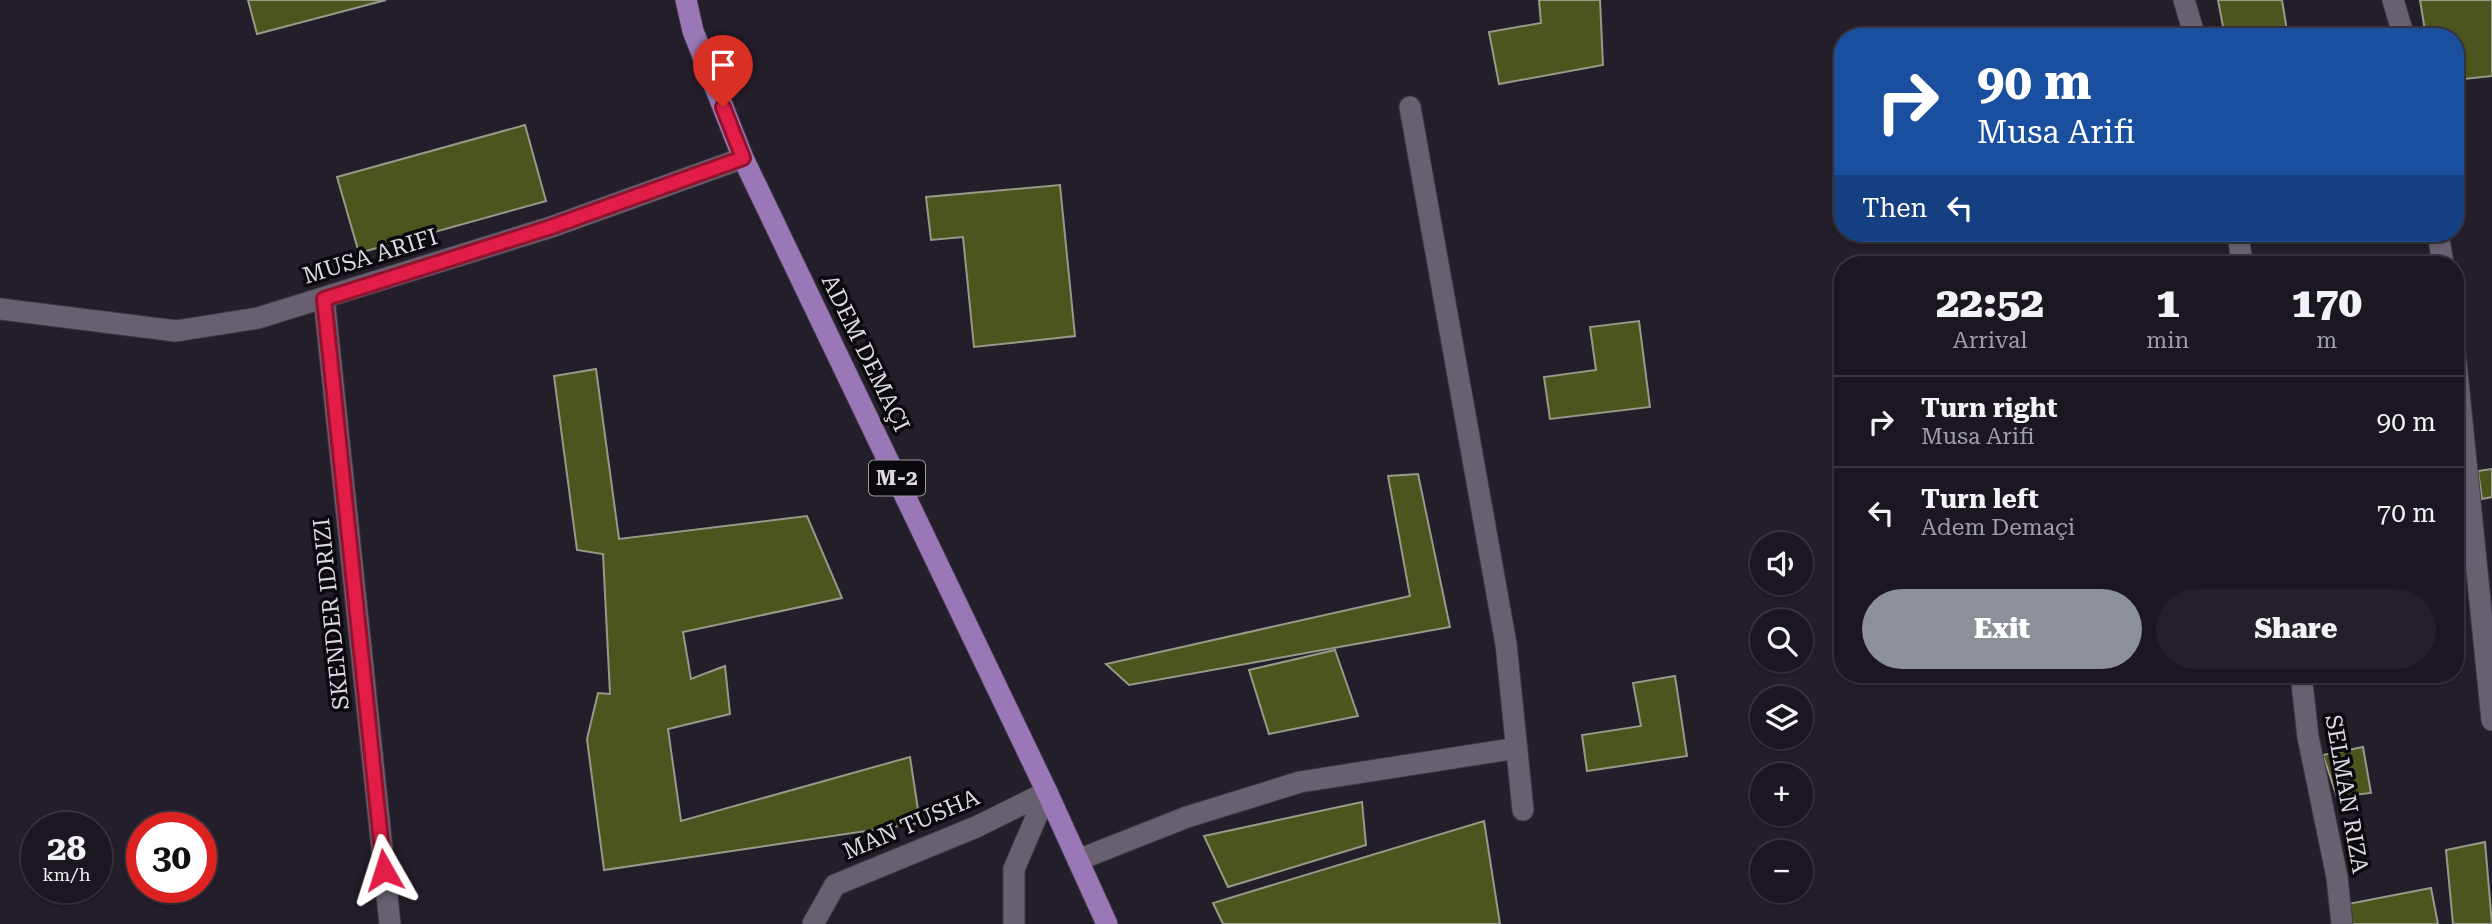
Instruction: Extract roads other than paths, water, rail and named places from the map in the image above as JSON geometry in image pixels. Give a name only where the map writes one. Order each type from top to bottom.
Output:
[{"type":"main road","name":"ADEM DEMAÇI","points":[[671,0],[693,30]]},
{"type":"main road","name":"ADEM DEMAÇI","points":[[686,0],[693,30],[743,158],[1047,792],[1107,924]]},
{"type":"street","points":[[2184,0],[2192,28]]},
{"type":"street","points":[[2393,0],[2401,28]]},
{"type":"street","points":[[1410,107],[1506,643],[1523,810]]},
{"type":"street","name":"MUSA ARIFI","points":[[0,309],[176,331],[258,318],[551,227],[743,158]]},
{"type":"street","name":"SKENDER IDRIZI","points":[[324,299],[390,924]]},
{"type":"street","points":[[2464,442],[2492,720]]},
{"type":"street","name":"SELMAN RIZA","points":[[2302,683],[2308,737],[2337,877],[2342,924]]},
{"type":"street","points":[[1078,860],[1187,817],[1300,782],[1517,748]]},
{"type":"street","points":[[1014,924],[1014,869],[1047,792]]},
{"type":"street","name":"MAN TUSHA","points":[[813,924],[835,885],[976,827],[1047,792]]}]
